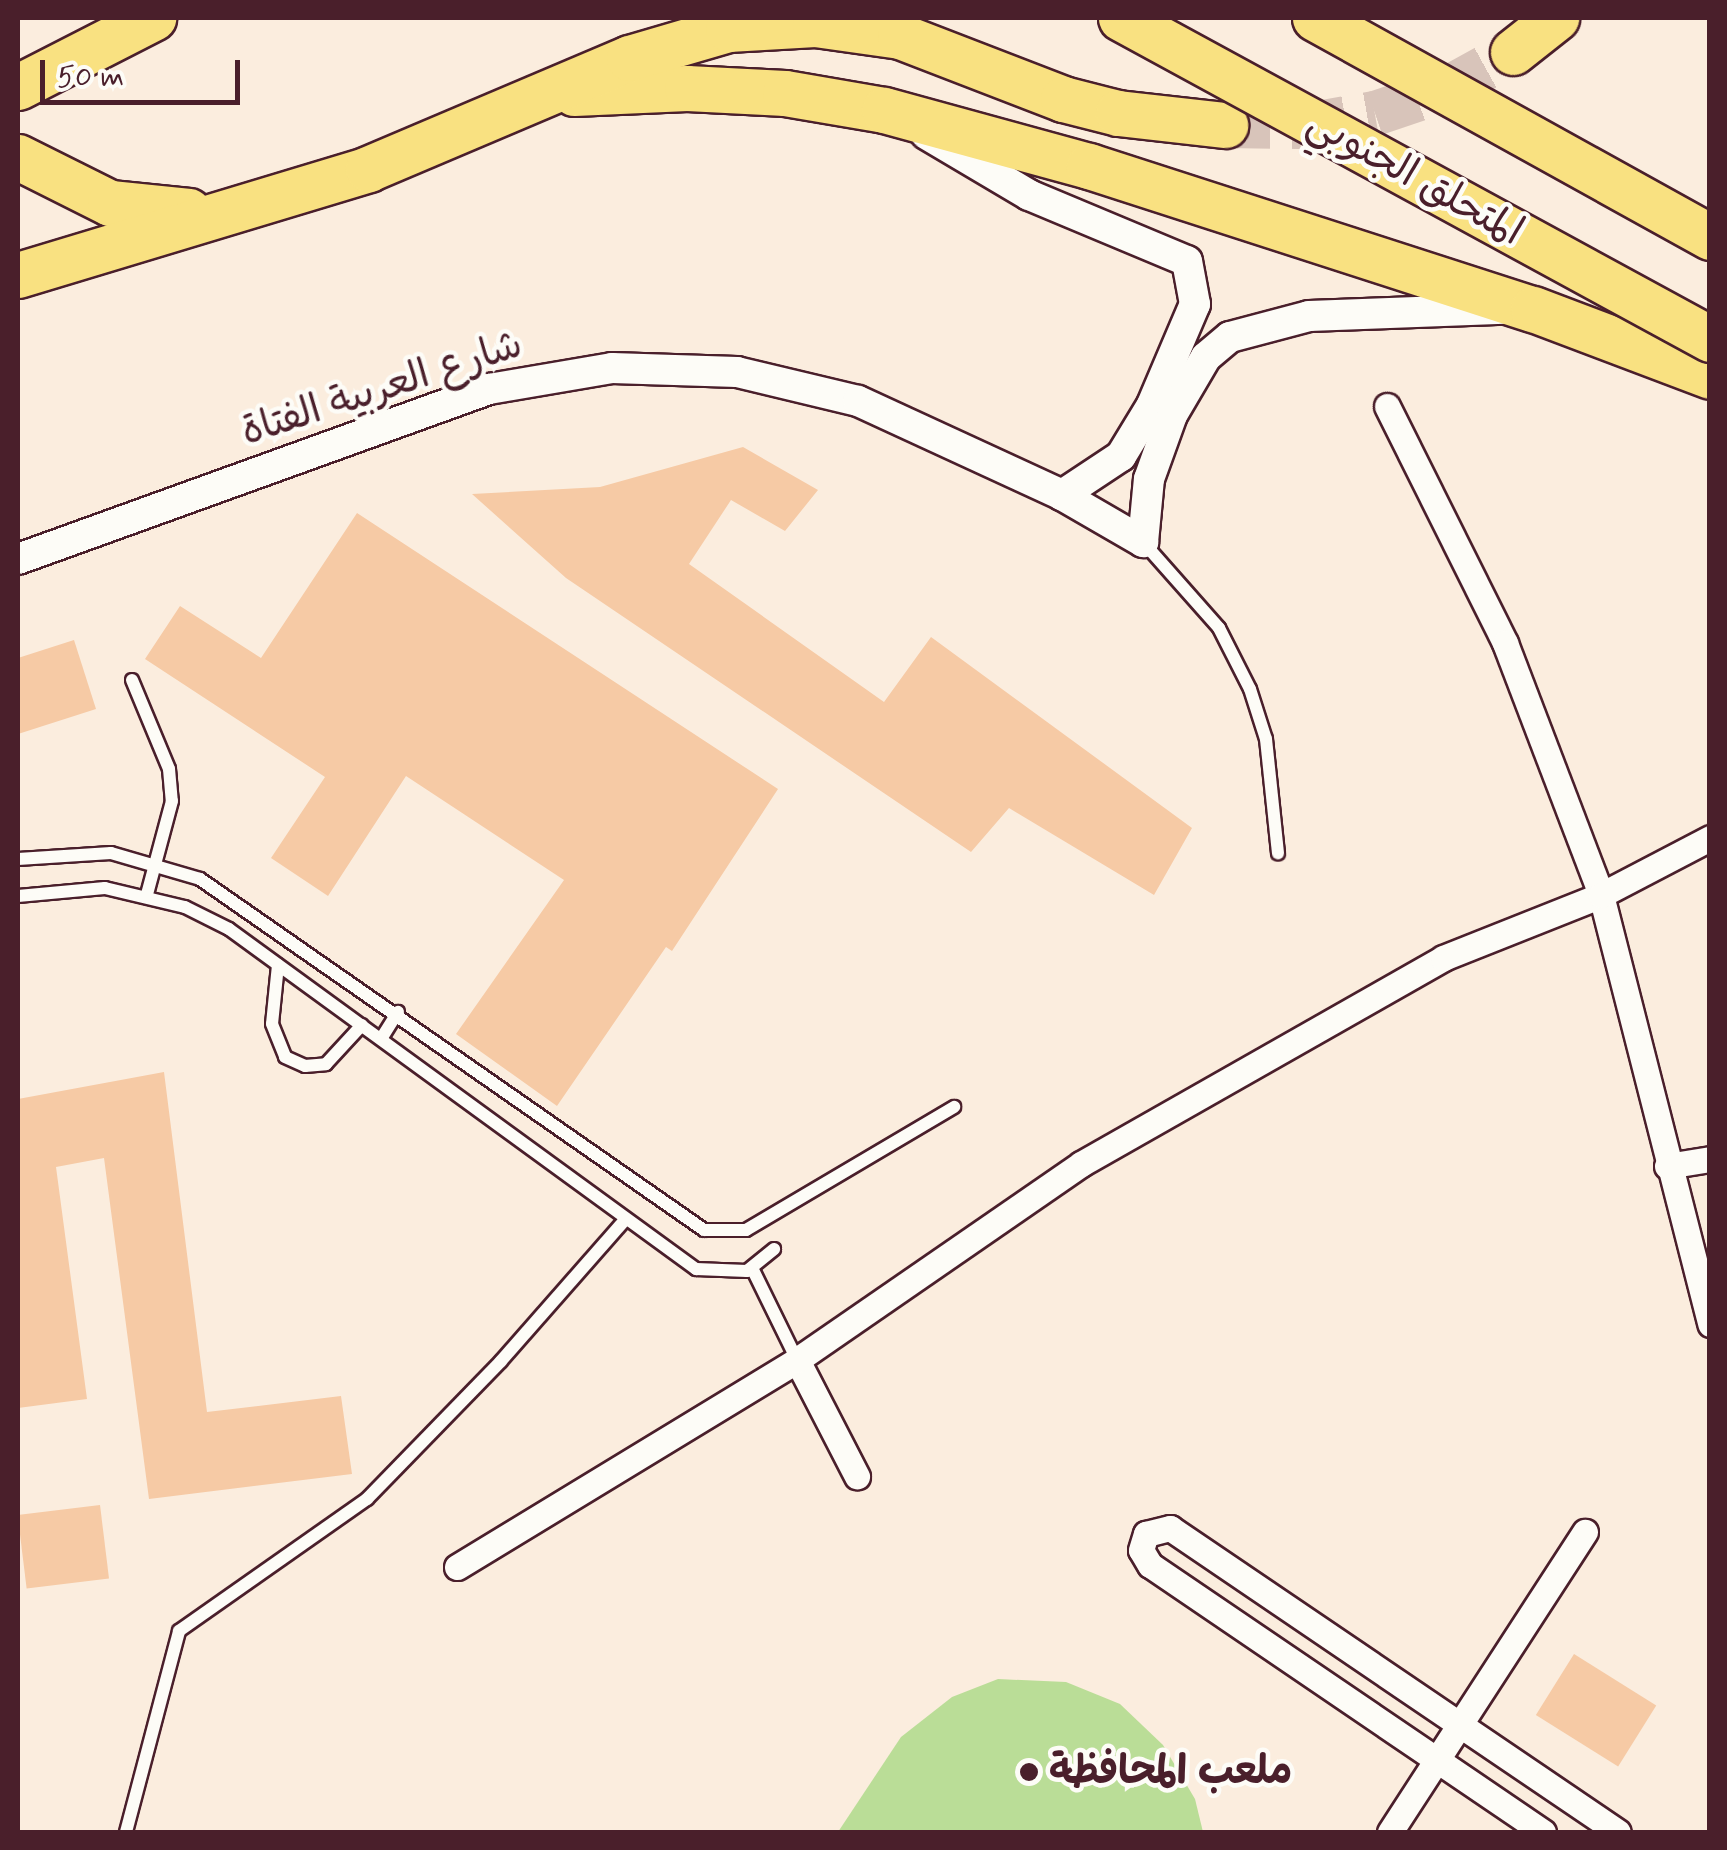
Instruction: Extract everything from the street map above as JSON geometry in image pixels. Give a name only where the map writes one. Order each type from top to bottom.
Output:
[{"type":"highway","points":[[18,87],[153,18]]},
{"type":"highway","points":[[951,18],[1118,113]]},
{"type":"highway","name":"المتحلق الجنوبي","points":[[1121,18],[1710,339]]},
{"type":"highway","points":[[1315,18],[1710,237]]},
{"type":"highway","points":[[1513,52],[1556,18]]},
{"type":"highway","points":[[18,275],[260,198],[368,169],[686,38],[814,24],[900,36],[1118,113],[1225,126]]},
{"type":"highway","points":[[552,94],[707,88],[784,92],[884,110],[1089,166],[1533,309],[1710,376]]},
{"type":"highway","points":[[36,168],[110,203],[176,213],[260,198]]},
{"type":"street","points":[[884,110],[1029,195],[1187,261],[1195,290],[1191,318],[1162,410],[1148,479],[1143,542]]},
{"type":"street","points":[[1062,496],[1121,456],[1206,357],[1230,337],[1270,324],[1349,313],[1533,309]]},
{"type":"street","name":"شارع العربية الفتاة","points":[[18,560],[489,388],[612,368],[737,372],[813,388],[916,424],[1062,496],[1143,542]]},
{"type":"street","points":[[1387,406],[1505,644],[1601,894],[1710,1324]]},
{"type":"street","points":[[457,1567],[797,1360],[1098,1154],[1443,958],[1601,894],[1710,838]]},
{"type":"street","points":[[1668,1166],[1710,1159]]},
{"type":"street","points":[[797,1360],[858,1476]]},
{"type":"street","points":[[1543,1832],[1150,1565],[1141,1550],[1146,1534],[1170,1528],[1618,1832]]},
{"type":"street","points":[[1390,1832],[1586,1532]]},
{"type":"lane","points":[[1143,542],[1200,602],[1243,672],[1266,739],[1278,853]]},
{"type":"lane","points":[[132,680],[170,769],[172,801],[159,862],[147,894]]},
{"type":"lane","points":[[18,859],[65,852],[159,862],[244,904],[704,1230],[746,1230],[954,1107]]},
{"type":"lane","points":[[18,896],[63,888],[147,894],[230,929],[625,1220],[702,1272],[752,1268],[774,1249]]},
{"type":"lane","points":[[278,964],[272,1024],[285,1057],[305,1066],[326,1064],[362,1025]]},
{"type":"lane","points":[[380,1038],[398,1012]]},
{"type":"lane","points":[[126,1832],[179,1632],[366,1499],[502,1361],[625,1220]]},
{"type":"lane","points":[[752,1268],[797,1360]]},
{"type":"green space","name":"ملعب المحافظة","points":[[998,1679],[1066,1682],[1120,1704],[1163,1745],[1195,1799],[1203,1832],[838,1832],[901,1737],[952,1697]]},
{"type":"building","points":[[743,447],[818,490],[785,531],[731,500],[689,564],[884,702],[931,637],[1192,828],[1154,895],[1009,808],[971,852],[566,578],[472,494],[600,487]]},
{"type":"building","points":[[357,513],[778,789],[672,951],[666,947],[557,1106],[456,1034],[564,880],[406,776],[328,896],[271,858],[325,777],[145,659],[180,606],[261,658]]},
{"type":"building","points":[[74,640],[96,709],[18,734],[18,658]]},
{"type":"building","points":[[164,1072],[207,1412],[341,1396],[352,1474],[149,1499],[104,1158],[56,1167],[87,1399],[18,1408],[18,1099]]},
{"type":"building","points":[[100,1505],[109,1578],[27,1589],[18,1515]]},
{"type":"building","points":[[1574,1654],[1656,1705],[1618,1766],[1536,1715]]},
{"type":"tunnel","points":[[1225,125],[1301,126],[1375,113],[1446,89],[1513,52]]},
{"type":"place","name":"ملعب المحافظة","points":[[1029,1772]]}]
